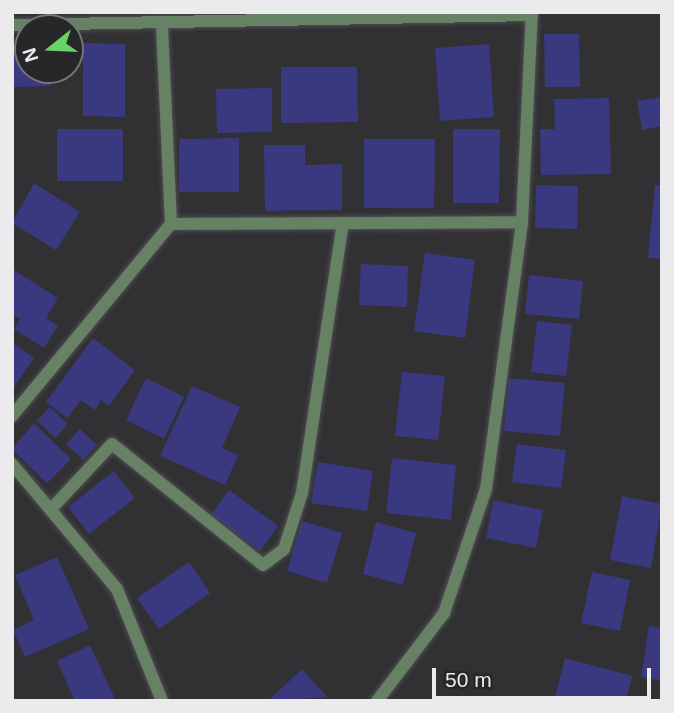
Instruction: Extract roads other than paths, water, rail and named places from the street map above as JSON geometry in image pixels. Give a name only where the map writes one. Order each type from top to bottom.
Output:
[{"type":"lane","points":[[12,25],[162,26],[532,13],[522,222],[486,489],[466,561],[444,613],[377,701]]},
{"type":"lane","points":[[12,416],[170,224],[162,26]]},
{"type":"lane","points":[[170,224],[522,222]]},
{"type":"lane","points":[[53,507],[113,444],[263,565],[284,549],[302,493],[343,223]]},
{"type":"lane","points":[[12,464],[53,507],[117,589],[162,701]]}]
